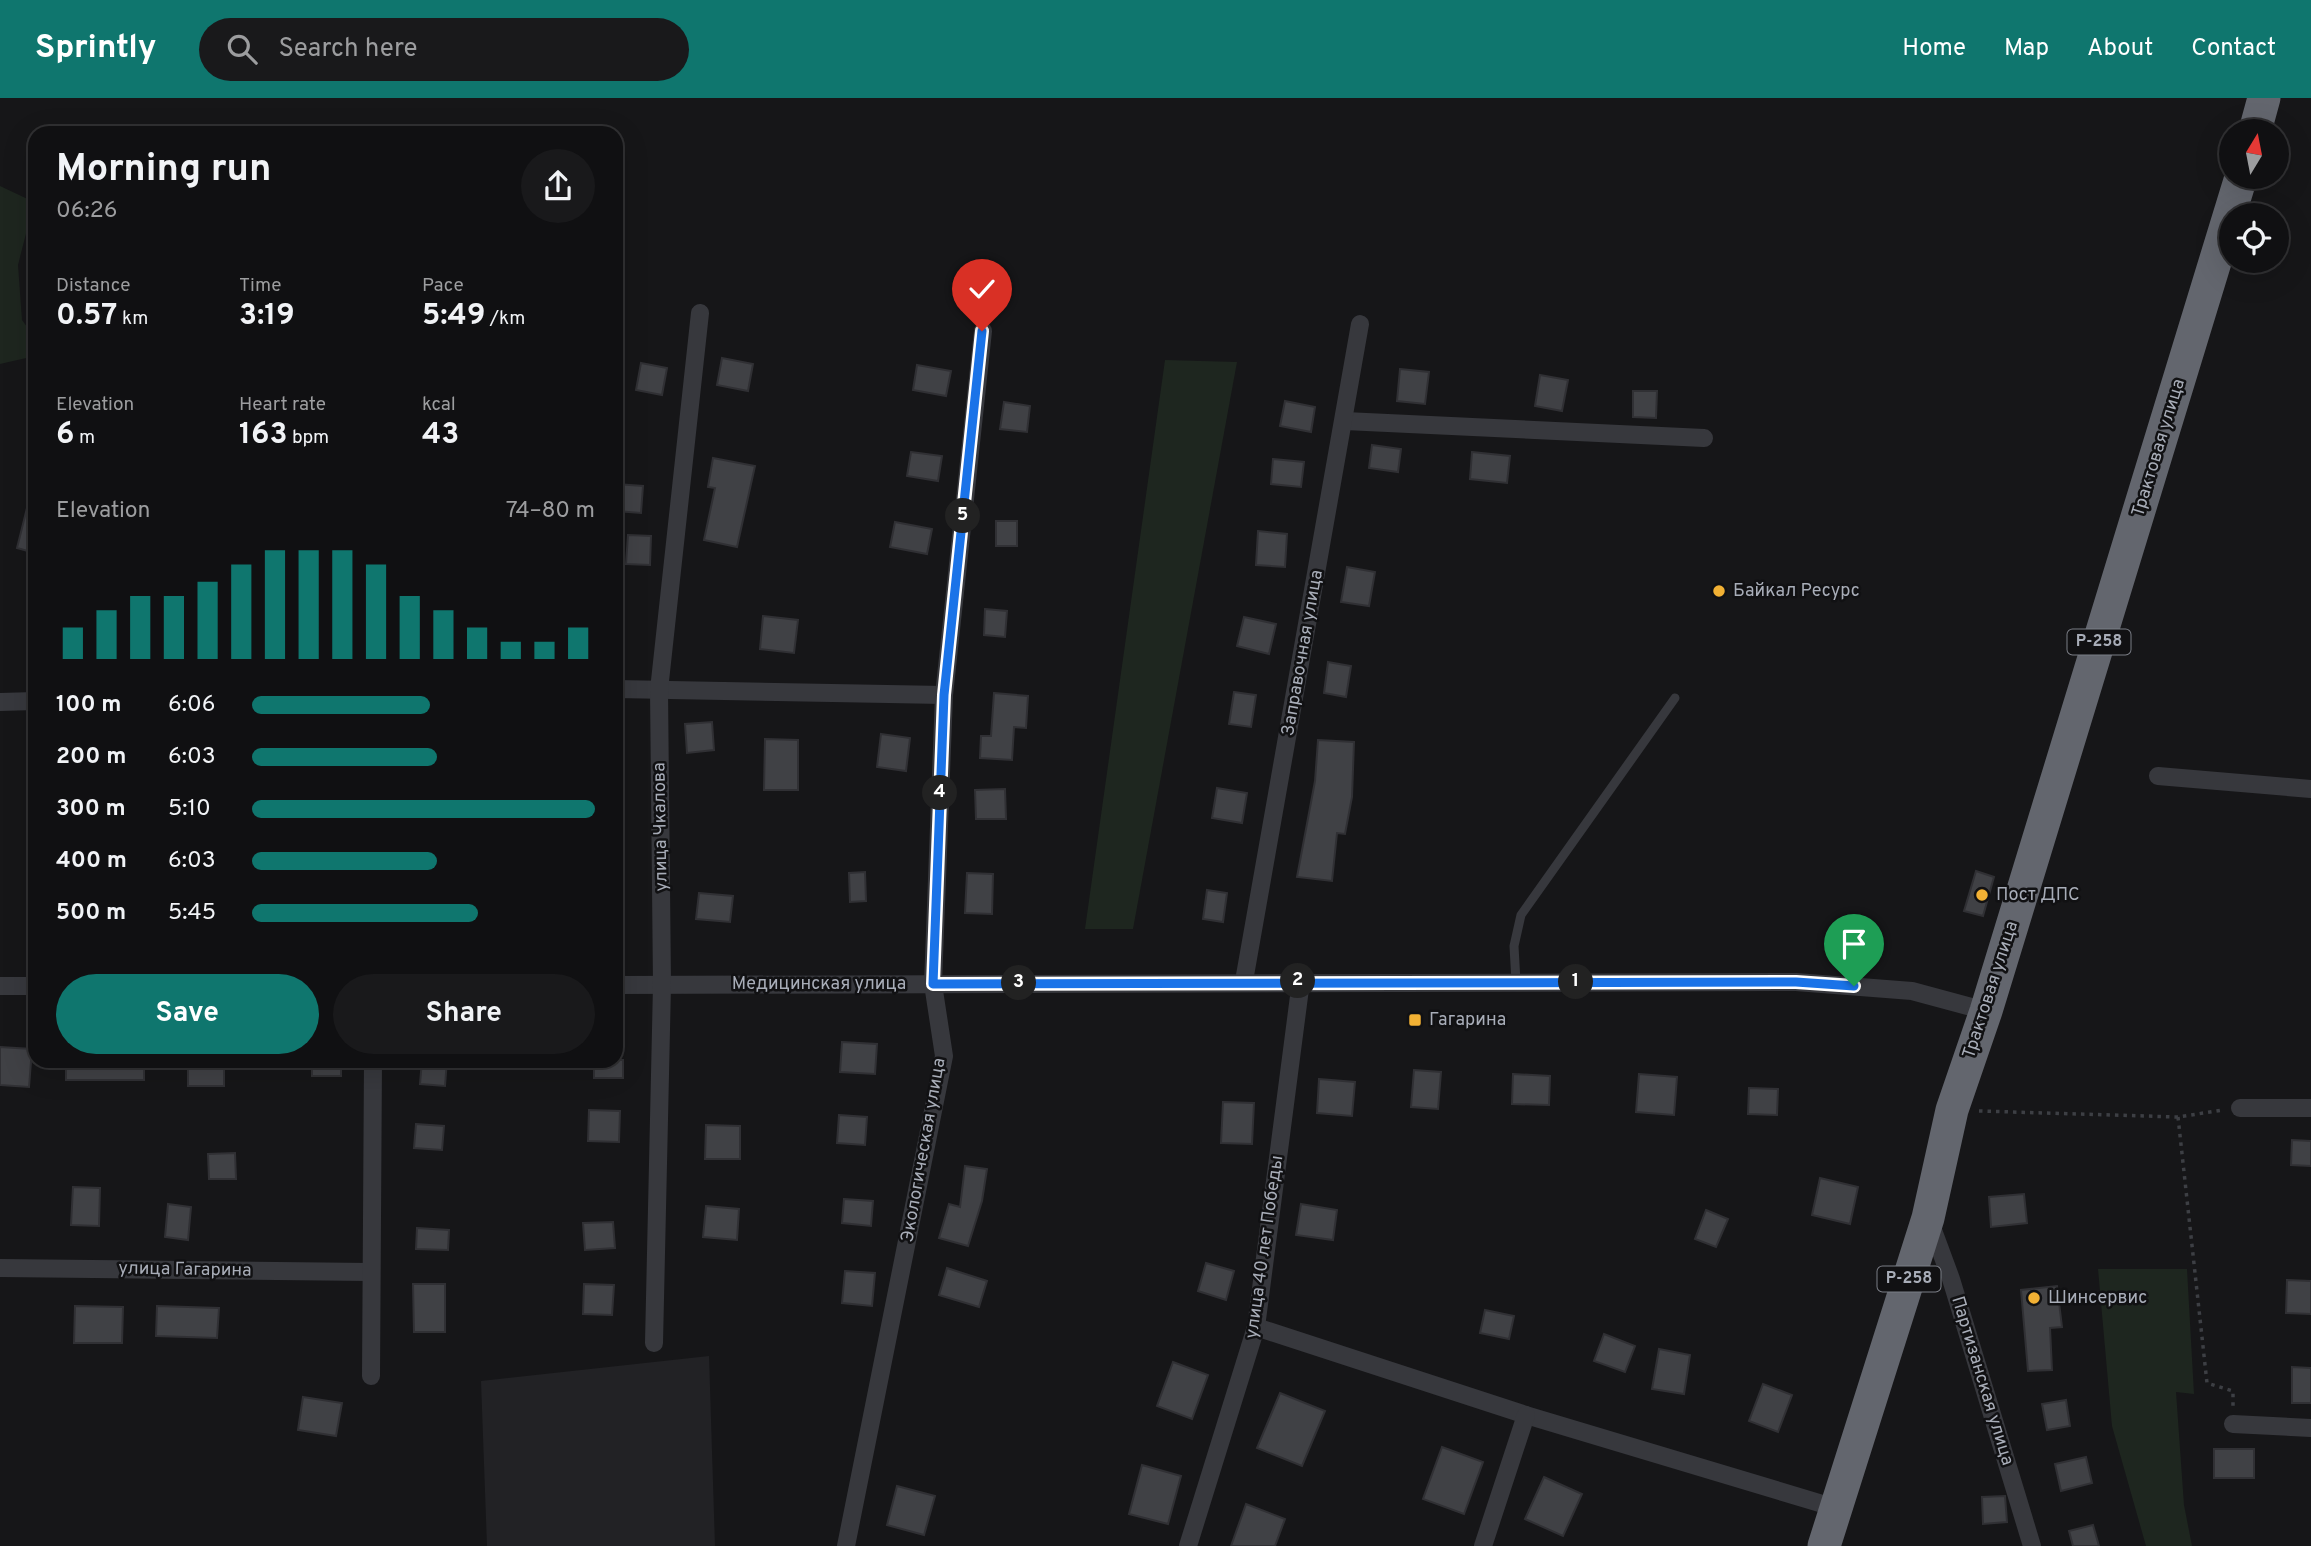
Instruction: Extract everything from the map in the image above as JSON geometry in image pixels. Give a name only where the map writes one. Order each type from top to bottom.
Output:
[{"type":"highway","points":[[2258,119],[2264,98]]},
{"type":"highway","name":"Трактовая улица","points":[[1824,1546],[1928,1218],[1952,1110],[1986,1011],[2238,189]]},
{"type":"street","name":"улица Чкалова","points":[[654,1343],[662,985],[659,690],[699,313]]},
{"type":"street","name":"Заправочная улица","points":[[1244,981],[1360,324]]},
{"type":"street","name":"Экологическая улица","points":[[846,1546],[944,1056],[933,984],[944,695],[982,331]]},
{"type":"street","points":[[1345,421],[1704,438]]},
{"type":"street","points":[[623,690],[944,695]]},
{"type":"street","points":[[0,702],[28,701]]},
{"type":"street","points":[[2158,776],[2311,789]]},
{"type":"street","name":"Медицинская улица","points":[[623,985],[1244,981],[1796,982],[1912,991],[1986,1011]]},
{"type":"street","name":"улица 40 лет Победы","points":[[1188,1546],[1256,1327],[1301,981]]},
{"type":"street","points":[[0,986],[28,986]]},
{"type":"street","points":[[370,1376],[373,1068]]},
{"type":"street","points":[[2240,1108],[2311,1108]]},
{"type":"street","name":"Партизанская улица","points":[[1928,1218],[1951,1279],[2032,1546]]},
{"type":"street","name":"улица Гагарина","points":[[0,1268],[370,1272]]},
{"type":"street","points":[[1256,1327],[1526,1415],[1836,1508]]},
{"type":"street","points":[[1483,1546],[1526,1415]]},
{"type":"street","points":[[2233,1424],[2311,1428]]},
{"type":"lane","points":[[1516,982],[1514,946],[1521,915],[1675,698]]},
{"type":"path","points":[[1952,1110],[2178,1117],[2240,1108]]},
{"type":"path","points":[[2178,1117],[2207,1383],[2233,1391],[2233,1424]]},
{"type":"shaded area","points":[[0,186],[28,199],[28,226],[18,265],[22,320],[28,328],[28,358],[0,364]]},
{"type":"shaded area","points":[[1165,360],[1237,362],[1133,929],[1085,929]]},
{"type":"shaded area","points":[[2098,1269],[2187,1269],[2194,1394],[2176,1392],[2184,1505],[2192,1546],[2146,1546],[2112,1426]]},
{"type":"shaded area","points":[[709,1356],[715,1546],[487,1546],[481,1381]]},
{"type":"building","points":[[722,358],[753,364],[748,391],[717,385]]},
{"type":"building","points":[[641,363],[667,368],[662,395],[636,390]]},
{"type":"building","points":[[917,365],[951,371],[946,396],[913,390]]},
{"type":"building","points":[[1400,369],[1429,372],[1425,404],[1397,401]]},
{"type":"building","points":[[1540,375],[1568,380],[1562,411],[1535,406]]},
{"type":"building","points":[[1633,391],[1657,391],[1656,418],[1633,417]]},
{"type":"building","points":[[1285,401],[1315,407],[1311,432],[1280,426]]},
{"type":"building","points":[[1004,402],[1030,406],[1027,432],[1000,429]]},
{"type":"building","points":[[1372,445],[1401,449],[1398,472],[1369,468]]},
{"type":"building","points":[[911,452],[942,456],[938,481],[907,476]]},
{"type":"building","points":[[1472,452],[1510,456],[1507,483],[1470,479]]},
{"type":"building","points":[[713,458],[755,466],[737,547],[704,540],[715,488],[708,487]]},
{"type":"building","points":[[1273,459],[1304,462],[1301,487],[1271,484]]},
{"type":"building","points":[[623,485],[643,486],[641,513],[623,512]]},
{"type":"building","points":[[28,504],[28,551],[17,548]]},
{"type":"building","points":[[996,521],[1017,521],[1017,546],[996,546]]},
{"type":"building","points":[[895,522],[932,529],[927,554],[890,547]]},
{"type":"building","points":[[1258,531],[1287,534],[1285,567],[1256,565]]},
{"type":"building","points":[[628,535],[651,536],[650,565],[626,564]]},
{"type":"building","points":[[1347,567],[1375,572],[1369,606],[1341,602]]},
{"type":"building","points":[[985,609],[1007,611],[1005,637],[984,635]]},
{"type":"building","points":[[763,616],[798,620],[794,653],[760,649]]},
{"type":"building","points":[[1244,617],[1276,624],[1269,654],[1237,646]]},
{"type":"building","points":[[1328,662],[1351,666],[1346,697],[1324,693]]},
{"type":"building","points":[[1234,692],[1256,695],[1251,727],[1229,724]]},
{"type":"building","points":[[994,693],[1028,696],[1026,728],[1014,727],[1012,760],[980,758],[981,736],[991,736]]},
{"type":"building","points":[[712,722],[714,750],[687,753],[685,724]]},
{"type":"building","points":[[881,734],[910,738],[906,771],[877,767]]},
{"type":"building","points":[[765,739],[798,740],[798,790],[764,790]]},
{"type":"building","points":[[1318,740],[1354,742],[1352,797],[1345,834],[1337,833],[1332,881],[1297,877],[1315,781]]},
{"type":"building","points":[[1217,788],[1247,793],[1242,823],[1212,818]]},
{"type":"building","points":[[1005,789],[1006,819],[976,819],[975,790]]},
{"type":"building","points":[[1976,871],[1994,877],[1983,916],[1964,911]]},
{"type":"building","points":[[865,872],[866,901],[850,902],[849,873]]},
{"type":"building","points":[[967,873],[993,874],[992,914],[965,913]]},
{"type":"building","points":[[1207,890],[1227,893],[1223,922],[1203,919]]},
{"type":"building","points":[[699,893],[733,896],[730,922],[696,919]]},
{"type":"building","points":[[842,1042],[877,1044],[875,1074],[840,1072]]},
{"type":"building","points":[[0,1047],[28,1049],[29,1087],[0,1085]]},
{"type":"building","points":[[66,1068],[144,1068],[144,1080],[66,1080]]},
{"type":"building","points":[[188,1068],[224,1068],[224,1086],[188,1086]]},
{"type":"building","points":[[312,1068],[341,1068],[341,1076],[312,1076]]},
{"type":"building","points":[[421,1068],[446,1068],[445,1086],[420,1084]]},
{"type":"building","points":[[594,1068],[623,1068],[623,1078],[594,1078]]},
{"type":"building","points":[[1414,1070],[1441,1072],[1438,1109],[1411,1107]]},
{"type":"building","points":[[1513,1074],[1550,1076],[1549,1105],[1512,1104]]},
{"type":"building","points":[[1639,1074],[1677,1077],[1674,1115],[1636,1112]]},
{"type":"building","points":[[1319,1079],[1355,1082],[1352,1116],[1317,1113]]},
{"type":"building","points":[[1749,1088],[1778,1089],[1777,1115],[1748,1114]]},
{"type":"building","points":[[1223,1102],[1254,1103],[1252,1144],[1221,1143]]},
{"type":"building","points":[[589,1110],[620,1111],[619,1142],[588,1141]]},
{"type":"building","points":[[839,1115],[867,1117],[865,1145],[837,1143]]},
{"type":"building","points":[[416,1124],[444,1126],[442,1150],[414,1148]]},
{"type":"building","points":[[706,1125],[740,1126],[740,1159],[705,1159]]},
{"type":"building","points":[[2292,1140],[2311,1141],[2311,1166],[2291,1165]]},
{"type":"building","points":[[235,1153],[236,1179],[209,1179],[208,1154]]},
{"type":"building","points":[[965,1166],[987,1169],[982,1201],[968,1246],[939,1238],[949,1204],[960,1207]]},
{"type":"building","points":[[1820,1178],[1858,1187],[1850,1224],[1812,1215]]},
{"type":"building","points":[[73,1187],[100,1188],[99,1226],[71,1225]]},
{"type":"building","points":[[2024,1194],[2027,1223],[1991,1227],[1989,1197]]},
{"type":"building","points":[[844,1199],[873,1201],[871,1226],[842,1223]]},
{"type":"building","points":[[168,1204],[191,1207],[188,1240],[165,1237]]},
{"type":"building","points":[[1301,1204],[1337,1210],[1333,1240],[1296,1235]]},
{"type":"building","points":[[706,1206],[739,1209],[737,1240],[703,1237]]},
{"type":"building","points":[[1706,1210],[1728,1219],[1716,1247],[1695,1239]]},
{"type":"building","points":[[613,1222],[615,1248],[585,1250],[583,1223]]},
{"type":"building","points":[[417,1228],[449,1230],[448,1250],[416,1249]]},
{"type":"building","points":[[1206,1263],[1234,1271],[1226,1300],[1198,1291]]},
{"type":"building","points":[[947,1268],[987,1281],[979,1307],[939,1295]]},
{"type":"building","points":[[845,1271],[875,1273],[872,1306],[842,1303]]},
{"type":"building","points":[[2287,1280],[2311,1281],[2311,1314],[2286,1313]]},
{"type":"building","points":[[413,1284],[445,1284],[445,1332],[414,1332]]},
{"type":"building","points":[[584,1284],[614,1285],[612,1315],[583,1314]]},
{"type":"building","points":[[2057,1286],[2062,1327],[2050,1328],[2052,1370],[2028,1371],[2021,1290]]},
{"type":"building","points":[[75,1306],[123,1307],[122,1343],[74,1343]]},
{"type":"building","points":[[157,1306],[219,1308],[217,1338],[156,1336]]},
{"type":"building","points":[[1485,1310],[1514,1316],[1509,1339],[1480,1333]]},
{"type":"building","points":[[1604,1334],[1635,1346],[1625,1372],[1594,1361]]},
{"type":"building","points":[[1659,1349],[1690,1355],[1684,1394],[1652,1389]]},
{"type":"building","points":[[1173,1362],[1208,1375],[1192,1419],[1157,1406]]},
{"type":"building","points":[[2292,1367],[2311,1368],[2311,1403],[2292,1403]]},
{"type":"building","points":[[1763,1384],[1792,1395],[1778,1432],[1749,1421]]},
{"type":"building","points":[[1280,1393],[1325,1411],[1302,1466],[1257,1448]]},
{"type":"building","points":[[303,1397],[342,1403],[336,1436],[298,1430]]},
{"type":"building","points":[[2066,1400],[2070,1426],[2047,1430],[2042,1404]]},
{"type":"building","points":[[1442,1447],[1483,1462],[1464,1514],[1423,1499]]},
{"type":"building","points":[[2214,1449],[2254,1449],[2254,1478],[2214,1478]]},
{"type":"building","points":[[2086,1457],[2092,1483],[2061,1491],[2055,1464]]},
{"type":"building","points":[[1142,1465],[1181,1476],[1168,1524],[1129,1514]]},
{"type":"building","points":[[1544,1477],[1582,1494],[1563,1536],[1525,1519]]},
{"type":"building","points":[[897,1486],[935,1496],[924,1535],[887,1525]]},
{"type":"building","points":[[2005,1496],[2007,1522],[1983,1524],[1982,1497]]},
{"type":"building","points":[[1246,1504],[1285,1519],[1275,1546],[1231,1546]]},
{"type":"building","points":[[2093,1525],[2099,1546],[2073,1546],[2069,1531]]},
{"type":"place","name":"Байкал Ресурс","points":[[1719,591]]},
{"type":"place","name":"Пост ДПС","points":[[1982,895]]},
{"type":"place","name":"Гагарина","points":[[1415,1020]]},
{"type":"place","name":"Шинсервис","points":[[2034,1298]]},
{"type":"route","points":[[982,331],[944,695],[933,984],[1244,981],[1796,982],[1854,986]]}]
